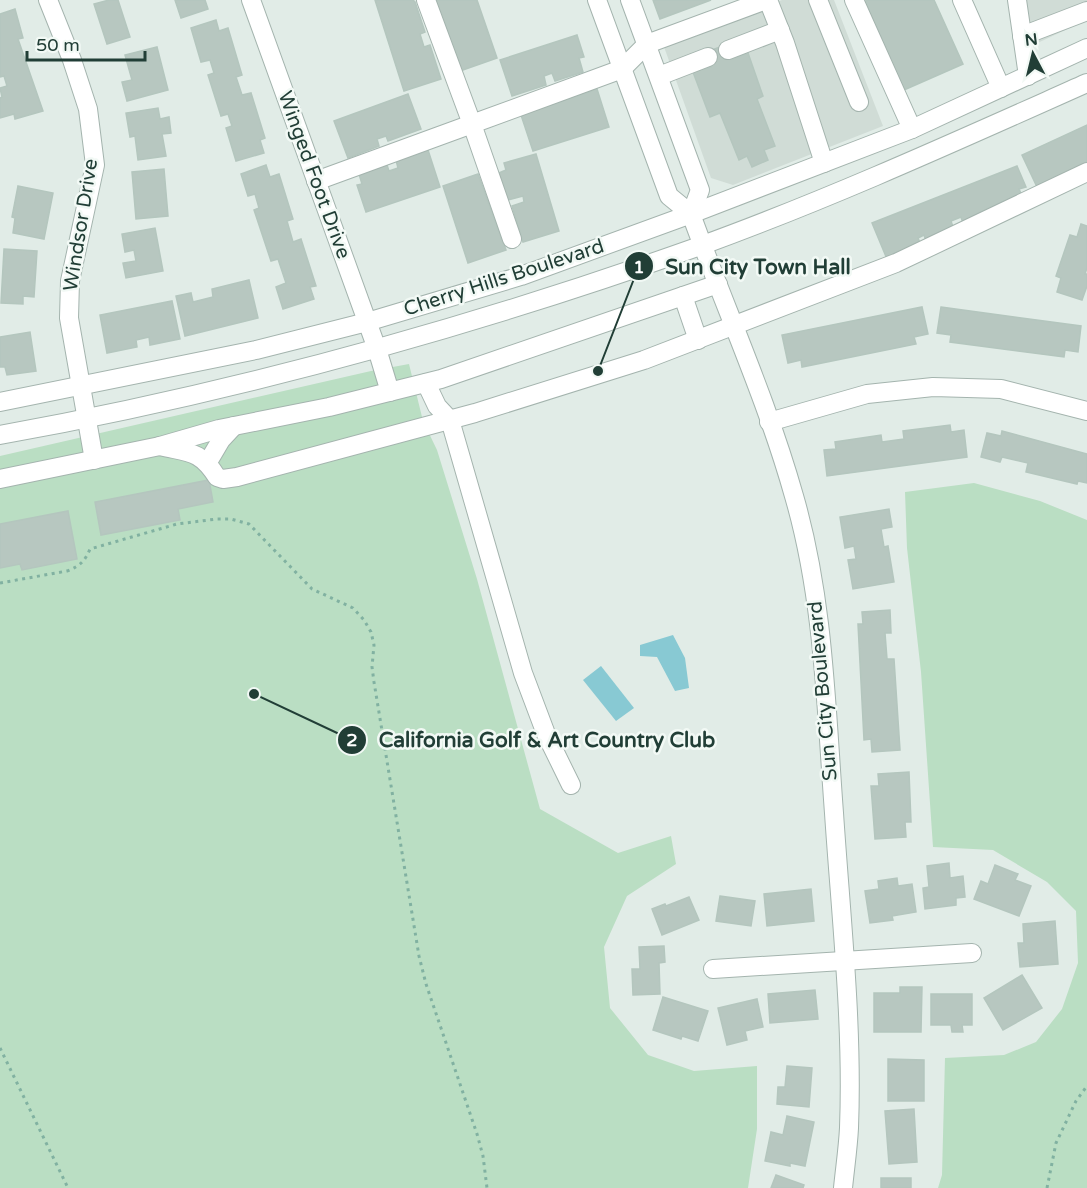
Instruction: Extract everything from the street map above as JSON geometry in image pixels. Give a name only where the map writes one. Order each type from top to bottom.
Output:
[{"type":"street","name":"Windsor Drive","points":[[48,0],[72,60],[88,109],[95,165],[70,281],[69,318],[94,460]]},
{"type":"street","name":"Winged Foot Drive","points":[[251,0],[377,349],[390,392]]},
{"type":"street","points":[[426,0],[512,239]]},
{"type":"street","name":"Sun City Boulevard","points":[[597,0],[669,196],[691,214],[770,422],[795,496],[811,568],[820,635],[844,961],[849,1129],[843,1188]]},
{"type":"street","points":[[630,0],[700,190],[691,214]]},
{"type":"street","points":[[316,181],[622,69],[647,44],[733,6],[767,0],[780,30],[824,163]]},
{"type":"street","points":[[818,0],[859,102]]},
{"type":"street","points":[[854,0],[912,129]]},
{"type":"street","points":[[962,0],[1001,88]]},
{"type":"street","points":[[1017,0],[1028,76]]},
{"type":"street","points":[[1022,36],[1087,11]]},
{"type":"street","points":[[728,50],[780,30]]},
{"type":"street","name":"Cherry Hills Boulevard","points":[[0,402],[256,350],[367,322],[521,276],[912,129],[1087,48]]},
{"type":"street","points":[[659,76],[708,57]]},
{"type":"street","name":"Cherry Hills Boulevard","points":[[0,435],[87,419],[243,383],[377,349],[581,288],[702,245],[895,169],[1087,82]]},
{"type":"street","points":[[160,446],[198,456],[208,462],[217,477],[223,479],[450,420],[644,360],[698,340],[896,262],[1087,172]]},
{"type":"street","points":[[0,478],[160,446],[234,426],[329,407],[426,383],[718,285]]},
{"type":"street","points":[[682,296],[698,340]]},
{"type":"street","points":[[426,383],[437,406],[450,420],[524,673],[546,734],[571,785]]},
{"type":"street","points":[[770,422],[867,394],[933,387],[1001,389],[1087,411]]},
{"type":"street","points":[[208,462],[221,440],[234,426]]},
{"type":"street","points":[[713,969],[972,953]]},
{"type":"path","points":[[0,583],[67,571],[86,560],[90,549],[177,524],[231,519],[249,524],[312,589],[353,608],[364,620],[374,645],[372,667],[374,682],[419,956],[426,984],[477,1134],[483,1156],[487,1188]]},
{"type":"path","points":[[0,1048],[68,1188]]},
{"type":"path","points":[[1047,1188],[1056,1143],[1087,1086]]},
{"type":"shaded area","points":[[782,0],[834,0],[883,126],[733,185],[711,178],[663,44]]},
{"type":"shaded area","points":[[1024,0],[1087,0],[1087,20],[1031,46]]},
{"type":"green space","points":[[409,364],[423,421],[437,450],[477,579],[540,809],[618,853],[671,836],[676,864],[627,896],[604,947],[610,1008],[648,1055],[694,1071],[757,1066],[757,1129],[748,1188],[0,1188],[0,456]]},
{"type":"green space","points":[[974,483],[1040,501],[1087,520],[1087,1188],[938,1188],[942,1175],[945,1058],[1004,1055],[1036,1042],[1062,1009],[1078,963],[1076,911],[1047,882],[993,850],[933,847],[921,672],[907,548],[905,492]]},
{"type":"water","points":[[673,635],[685,658],[689,688],[675,691],[657,657],[640,656],[640,645]]},
{"type":"water","points":[[601,666],[634,708],[616,721],[583,680]]},
{"type":"building","points":[[118,0],[130,37],[107,44],[94,4]]},
{"type":"building","points":[[175,0],[205,0],[208,9],[181,18]]},
{"type":"building","points":[[375,0],[413,0],[415,2],[425,32],[420,34],[424,47],[430,45],[441,79],[404,91]]},
{"type":"building","points":[[477,0],[497,58],[460,71],[435,1]]},
{"type":"building","points":[[653,0],[711,0],[660,19]]},
{"type":"building","points":[[868,0],[934,0],[963,64],[904,90],[863,2]]},
{"type":"building","points":[[15,9],[23,38],[18,39],[43,111],[15,119],[14,114],[0,118],[0,98],[2,97],[0,88],[7,86],[4,76],[0,77],[0,14]]},
{"type":"building","points":[[216,20],[219,31],[228,28],[242,75],[236,77],[242,95],[251,93],[265,138],[260,140],[264,153],[236,161],[226,128],[232,126],[228,114],[221,116],[208,75],[214,73],[210,60],[201,62],[191,28]]},
{"type":"building","points":[[577,35],[584,57],[579,58],[583,72],[555,81],[552,73],[544,76],[546,85],[512,96],[500,60]]},
{"type":"building","points":[[726,45],[731,59],[748,53],[763,96],[757,99],[775,146],[764,150],[768,160],[752,167],[747,156],[739,160],[720,113],[710,117],[693,72],[711,67],[706,52]]},
{"type":"building","points":[[157,47],[168,90],[127,101],[122,82],[132,80],[125,55]]},
{"type":"building","points":[[597,89],[609,127],[533,151],[521,115]]},
{"type":"building","points":[[408,94],[421,129],[388,141],[386,136],[377,139],[379,146],[348,158],[334,121]]},
{"type":"building","points":[[158,108],[160,119],[169,117],[171,133],[162,134],[166,156],[138,160],[135,136],[130,137],[126,113]]},
{"type":"building","points":[[1087,125],[1087,167],[1038,189],[1022,155]]},
{"type":"building","points":[[428,150],[440,187],[366,212],[357,185],[362,184],[359,174],[387,165],[389,171],[398,168],[396,160]]},
{"type":"building","points":[[536,154],[559,231],[523,242],[512,206],[524,202],[523,196],[508,200],[499,173],[506,170],[504,163]]},
{"type":"building","points":[[266,165],[270,177],[279,174],[293,219],[287,221],[293,242],[301,239],[316,286],[310,287],[314,299],[283,309],[276,287],[286,283],[278,259],[271,261],[254,210],[259,208],[255,194],[248,196],[241,174]]},
{"type":"building","points":[[1017,166],[1026,187],[1019,189],[1023,198],[963,223],[961,217],[951,221],[954,230],[926,241],[924,235],[918,238],[921,245],[887,259],[872,223]]},
{"type":"building","points":[[164,169],[168,216],[136,219],[132,172]]},
{"type":"building","points":[[478,174],[506,250],[468,263],[443,186]]},
{"type":"building","points":[[18,186],[53,193],[44,239],[13,233],[15,218],[12,217]]},
{"type":"building","points":[[1081,224],[1087,226],[1085,274],[1087,274],[1087,286],[1082,300],[1057,292],[1061,278],[1056,276],[1070,235],[1077,237]]},
{"type":"building","points":[[155,228],[163,271],[126,278],[123,263],[136,261],[134,250],[125,252],[122,234]]},
{"type":"building","points":[[4,249],[37,251],[34,297],[23,296],[23,304],[1,303]]},
{"type":"building","points":[[249,280],[258,318],[185,336],[176,296],[191,293],[193,302],[213,297],[212,289]]},
{"type":"building","points":[[172,301],[180,339],[150,345],[149,337],[136,340],[137,347],[107,353],[100,315]]},
{"type":"building","points":[[922,307],[928,334],[914,337],[916,344],[802,367],[801,360],[788,363],[782,335]]},
{"type":"building","points":[[941,307],[1081,326],[1078,352],[1065,350],[1064,357],[950,342],[951,335],[937,333]]},
{"type":"building","points":[[30,332],[36,371],[7,375],[5,367],[0,367],[0,337]]},
{"type":"building","points":[[950,425],[951,432],[964,430],[967,457],[827,476],[824,450],[836,449],[835,442],[881,435],[882,442],[904,439],[903,431]]},
{"type":"building","points":[[1002,431],[1087,454],[1087,483],[1078,481],[1077,484],[1026,472],[1028,463],[1002,457],[1000,462],[981,457],[987,433],[1001,436]]},
{"type":"building","points":[[209,480],[213,502],[178,509],[180,520],[101,535],[95,502]]},
{"type":"building","points":[[889,509],[892,527],[881,529],[884,547],[888,546],[894,582],[853,589],[848,560],[856,559],[854,546],[845,548],[840,517]]},
{"type":"building","points":[[68,511],[77,559],[22,570],[20,564],[0,568],[0,524]]},
{"type":"building","points":[[890,610],[891,633],[885,633],[887,659],[894,659],[900,750],[872,752],[871,739],[864,740],[858,624],[863,624],[862,612]]},
{"type":"building","points":[[909,772],[911,822],[905,822],[906,837],[875,839],[871,786],[879,786],[878,774]]},
{"type":"building","points":[[949,863],[950,878],[963,876],[965,897],[956,898],[956,905],[925,909],[923,888],[929,887],[927,866]]},
{"type":"building","points":[[995,865],[1018,874],[1015,880],[1031,886],[1019,916],[974,899],[981,881],[988,884]]},
{"type":"building","points":[[897,878],[898,886],[912,884],[916,912],[892,916],[893,920],[870,923],[865,891],[879,889],[878,881]]},
{"type":"building","points":[[811,889],[814,921],[767,926],[764,894]]},
{"type":"building","points":[[720,896],[755,901],[751,926],[716,921]]},
{"type":"building","points":[[689,897],[699,920],[662,935],[652,909]]},
{"type":"building","points":[[1055,921],[1058,964],[1020,967],[1018,943],[1024,943],[1023,924]]},
{"type":"building","points":[[664,946],[665,962],[659,963],[660,994],[633,995],[632,969],[640,969],[639,947]]},
{"type":"building","points":[[1022,975],[1042,1008],[1003,1030],[984,998]]},
{"type":"building","points":[[900,987],[922,987],[921,1032],[874,1032],[874,993],[900,993]]},
{"type":"building","points":[[815,990],[818,1019],[770,1023],[768,994]]},
{"type":"building","points":[[931,994],[972,994],[972,1025],[962,1025],[963,1032],[952,1032],[951,1025],[931,1025]]},
{"type":"building","points":[[663,997],[708,1011],[698,1041],[682,1036],[681,1039],[653,1030]]},
{"type":"building","points":[[757,999],[763,1027],[745,1031],[747,1040],[727,1045],[718,1008]]},
{"type":"building","points":[[888,1059],[924,1060],[924,1101],[888,1101]]},
{"type":"building","points":[[787,1066],[812,1068],[809,1107],[777,1104],[778,1087],[785,1087]]},
{"type":"building","points":[[914,1109],[917,1162],[889,1164],[885,1111]]},
{"type":"building","points":[[787,1116],[814,1122],[805,1166],[790,1163],[790,1166],[765,1161],[771,1132],[783,1135]]},
{"type":"building","points":[[776,1175],[804,1185],[803,1188],[771,1188]]},
{"type":"building","points":[[881,1178],[911,1178],[911,1188],[881,1188]]},
{"type":"place","name":"Sun City Town Hall","points":[[598,371]]},
{"type":"place","name":"California Golf & Art Country Club","points":[[254,694]]}]
